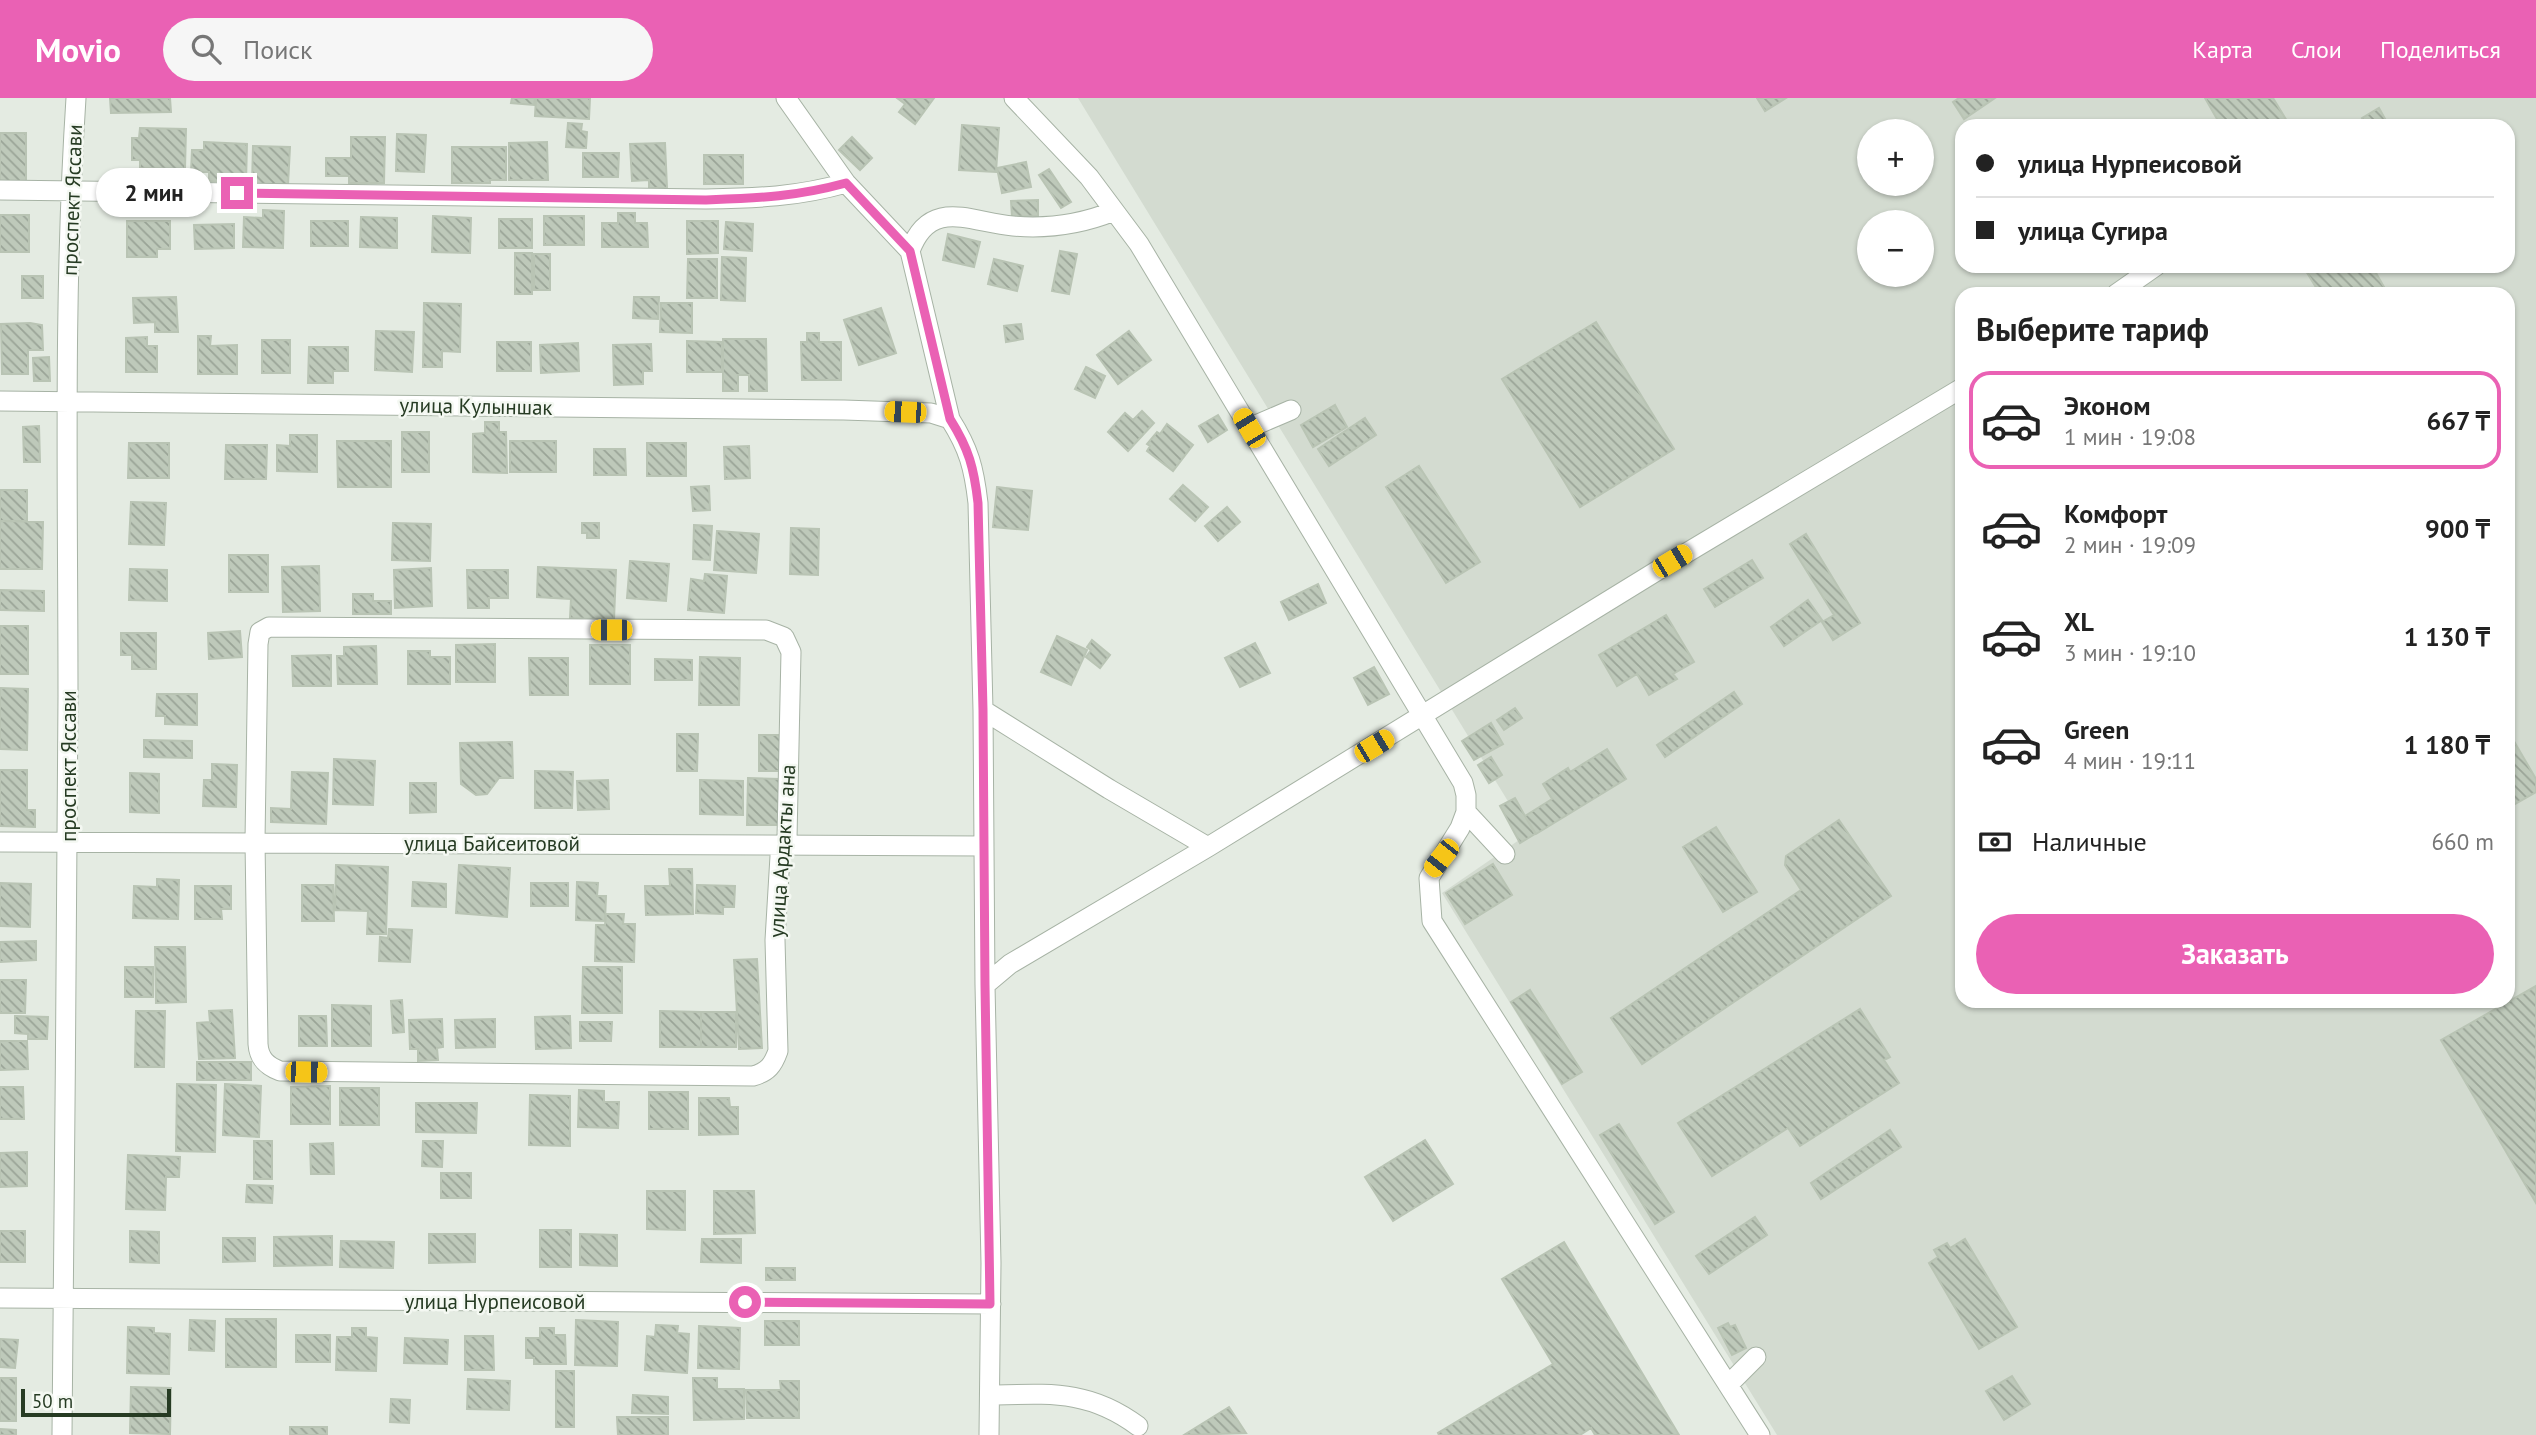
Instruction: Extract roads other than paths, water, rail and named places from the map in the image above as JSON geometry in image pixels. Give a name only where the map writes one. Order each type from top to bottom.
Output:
[{"type":"street","name":"проспект Яссави","points":[[62,1435],[68,843],[70,192],[76,98]]},
{"type":"street","points":[[786,98],[846,183],[910,251],[950,419],[965,442],[975,473],[983,710],[989,1435]]},
{"type":"street","points":[[1014,98],[1074,160],[1139,244],[1463,783],[1466,812],[1451,846],[1429,878],[1433,922],[1760,1435]]},
{"type":"street","points":[[0,190],[706,200],[780,197],[816,192],[846,183]]},
{"type":"street","points":[[910,251],[918,233],[931,221],[951,217],[981,219],[1012,226],[1053,225],[1086,222],[1114,211]]},
{"type":"street","points":[[2126,287],[2146,273]]},
{"type":"street","points":[[985,985],[1010,964],[1208,847],[1672,561],[1955,392]]},
{"type":"street","name":"улица Кулыншак","points":[[0,401],[844,410],[931,413],[950,419]]},
{"type":"street","points":[[1249,428],[1291,410]]},
{"type":"street","name":"улица Ардакты ана","points":[[269,627],[752,630],[776,632],[784,637],[791,652],[788,827],[785,846],[780,856],[775,940],[778,1051],[768,1070],[753,1076],[280,1071],[271,1068],[258,1053],[255,841],[258,644],[260,632],[269,627]]},
{"type":"street","points":[[983,710],[1097,782],[1208,847]]},
{"type":"street","points":[[1466,812],[1504,854]]},
{"type":"street","name":"улица Байсеитовой","points":[[0,842],[984,846]]},
{"type":"street","name":"улица Нурпеисовой","points":[[0,1298],[990,1304]]},
{"type":"street","points":[[1728,1385],[1756,1357]]},
{"type":"street","points":[[990,1395],[1060,1394],[1102,1405],[1120,1413],[1138,1426]]}]
